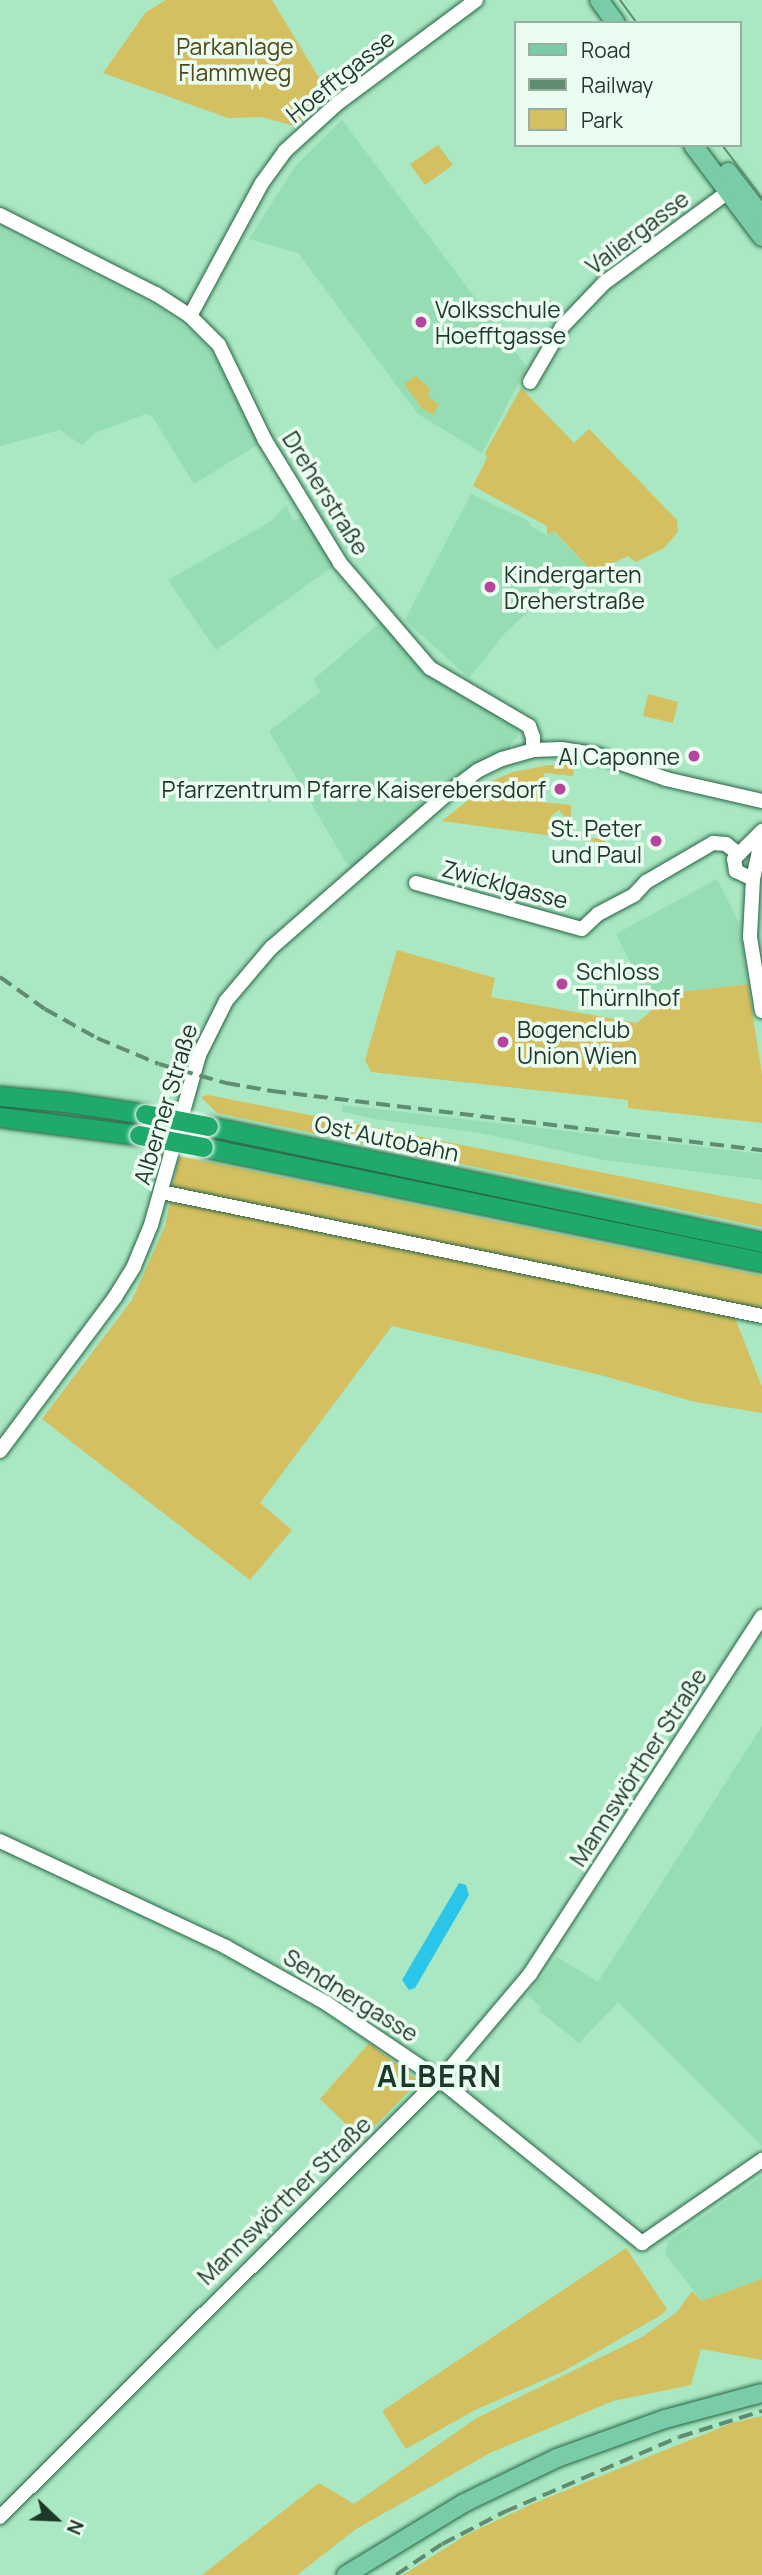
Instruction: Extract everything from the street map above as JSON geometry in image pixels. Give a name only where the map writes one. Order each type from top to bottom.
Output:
[{"type":"highway","name":"Ost Autobahn","points":[[0,1096],[65,1102],[208,1126],[762,1242]]},
{"type":"highway","name":"Ost Autobahn","points":[[0,1117],[203,1146],[762,1262]]},
{"type":"main road","points":[[585,0],[601,21]]},
{"type":"main road","points":[[599,0],[615,21]]},
{"type":"main road","points":[[694,147],[762,237]]},
{"type":"main road","points":[[710,147],[762,216]]},
{"type":"main road","points":[[346,2575],[464,2503],[558,2458],[665,2419],[762,2393]]},
{"type":"street","name":"Hoefftgasse","points":[[190,316],[262,183],[285,151],[338,103],[476,0]]},
{"type":"street","name":"Valiergasse","points":[[530,382],[562,327],[604,283],[728,192]]},
{"type":"street","name":"Dreherstraße","points":[[0,215],[156,294],[190,316],[219,345],[265,440],[335,556],[430,668],[488,705],[529,726],[533,737],[533,750]]},
{"type":"street","points":[[533,750],[585,752],[666,779],[762,801]]},
{"type":"street","name":"Alberner Straße","points":[[0,1451],[124,1283],[144,1245],[199,1055],[215,1020],[248,972],[271,948],[460,783],[488,765],[533,750]]},
{"type":"street","points":[[753,879],[736,871],[733,866],[737,853],[762,831]]},
{"type":"street","points":[[762,837],[753,879],[757,907],[750,937],[762,1011]]},
{"type":"street","name":"Zwicklgasse","points":[[416,883],[582,929],[598,914],[634,895],[646,883],[713,843],[726,844],[737,853]]},
{"type":"street","points":[[161,1192],[762,1316]]},
{"type":"street","name":"Mannswörther Straße","points":[[0,2517],[440,2080],[530,1974],[762,1617]]},
{"type":"street","name":"Sendnergasse","points":[[0,1841],[260,1965],[379,2036],[440,2080],[642,2243],[762,2160]]},
{"type":"shaded area","name":"Volksschule Hoefftgasse","points":[[342,120],[527,367],[482,453],[418,414],[298,253],[249,239],[296,165]]},
{"type":"shaded area","points":[[0,228],[153,304],[195,334],[213,354],[259,444],[194,484],[152,416],[146,414],[97,432],[82,445],[60,430],[0,446]]},
{"type":"shaded area","name":"Kindergarten Dreherstraße","points":[[471,494],[530,522],[529,525],[548,536],[553,531],[592,571],[537,603],[506,632],[469,678],[405,620]]},
{"type":"shaded area","points":[[286,505],[293,520],[305,517],[335,565],[216,650],[168,580],[272,521]]},
{"type":"shaded area","points":[[383,620],[434,677],[470,700],[515,723],[519,734],[509,748],[478,765],[353,869],[345,861],[269,731],[320,692],[314,679]]},
{"type":"shaded area","points":[[717,879],[739,923],[748,984],[671,993],[653,1009],[616,934]]},
{"type":"shaded area","points":[[342,1105],[762,1154],[762,1180],[604,1160],[480,1133],[375,1119],[342,1112]]},
{"type":"shaded area","points":[[762,1726],[762,2146],[618,2002],[579,2043],[539,2011],[541,2007],[528,1995],[557,1957],[598,1982]]},
{"type":"shaded area","points":[[762,2176],[762,2279],[702,2301],[665,2254],[668,2241]]},
{"type":"green space","name":"Parkanlage Flammweg","points":[[166,0],[272,0],[330,96],[294,126],[262,117],[228,118],[103,73],[146,12]]},
{"type":"green space","points":[[438,145],[453,165],[425,185],[410,164]]},
{"type":"green space","points":[[416,376],[430,389],[428,396],[439,405],[433,415],[422,408],[404,384]]},
{"type":"green space","points":[[521,388],[574,443],[589,429],[677,520],[678,532],[664,548],[636,562],[628,556],[593,572],[554,531],[547,535],[547,526],[473,486],[487,458],[485,453]]},
{"type":"green space","points":[[648,694],[678,702],[673,723],[643,716]]},
{"type":"green space","points":[[548,765],[571,765],[574,772],[573,776],[544,773],[541,802],[571,805],[571,817],[564,816],[559,810],[550,817],[556,826],[563,820],[570,821],[569,835],[601,839],[603,823],[610,826],[605,843],[442,821],[492,781],[513,772]]},
{"type":"green space","name":"Bogenclub Union Wien","points":[[397,950],[495,978],[491,997],[637,1023],[671,993],[748,984],[762,1075],[762,1123],[628,1108],[628,1100],[371,1072],[365,1060]]},
{"type":"green space","points":[[208,1095],[762,1204],[762,1227],[217,1113],[201,1097]]},
{"type":"green space","points":[[179,1156],[762,1276],[762,1320],[735,1318],[762,1387],[762,1413],[695,1402],[604,1376],[392,1326],[260,1503],[292,1530],[250,1580],[42,1419],[132,1300],[165,1226]]},
{"type":"green space","points":[[369,2043],[419,2081],[362,2139],[320,2099]]},
{"type":"green space","points":[[626,2248],[667,2309],[661,2315],[564,2371],[473,2411],[406,2449],[382,2411]]},
{"type":"green space","points":[[762,2279],[762,2360],[701,2349],[691,2385],[613,2401],[490,2453],[356,2529],[297,2575],[202,2575],[319,2483],[354,2504],[475,2419],[642,2337],[677,2312],[692,2291],[702,2301]]},
{"type":"green space","points":[[762,2416],[762,2575],[403,2575],[466,2535],[532,2504],[732,2423]]},
{"type":"water","points":[[459,1883],[466,1885],[469,1895],[415,1988],[409,1990],[402,1980]]},
{"type":"tram line","points":[[620,0],[636,21]]},
{"type":"tram line","points":[[724,147],[762,198]]},
{"type":"railway","points":[[0,977],[45,1009],[97,1038],[159,1064],[226,1083],[272,1091],[762,1150]]},
{"type":"railway","points":[[396,2575],[442,2544],[504,2512],[679,2437],[762,2411]]},
{"type":"place","name":"Volksschule Hoefftgasse","points":[[421,322]]},
{"type":"place","name":"Kindergarten Dreherstraße","points":[[490,587]]},
{"type":"place","name":"Al Caponne","points":[[694,756]]},
{"type":"place","name":"Pfarrzentrum Pfarre Kaiserebersdorf","points":[[560,789]]},
{"type":"place","name":"St. Peter und Paul","points":[[656,841]]},
{"type":"place","name":"Schloss Thürnlhof","points":[[562,984]]},
{"type":"place","name":"Bogenclub Union Wien","points":[[503,1042]]},
{"type":"district","name":"ALBERN","points":[[440,2076]]}]
